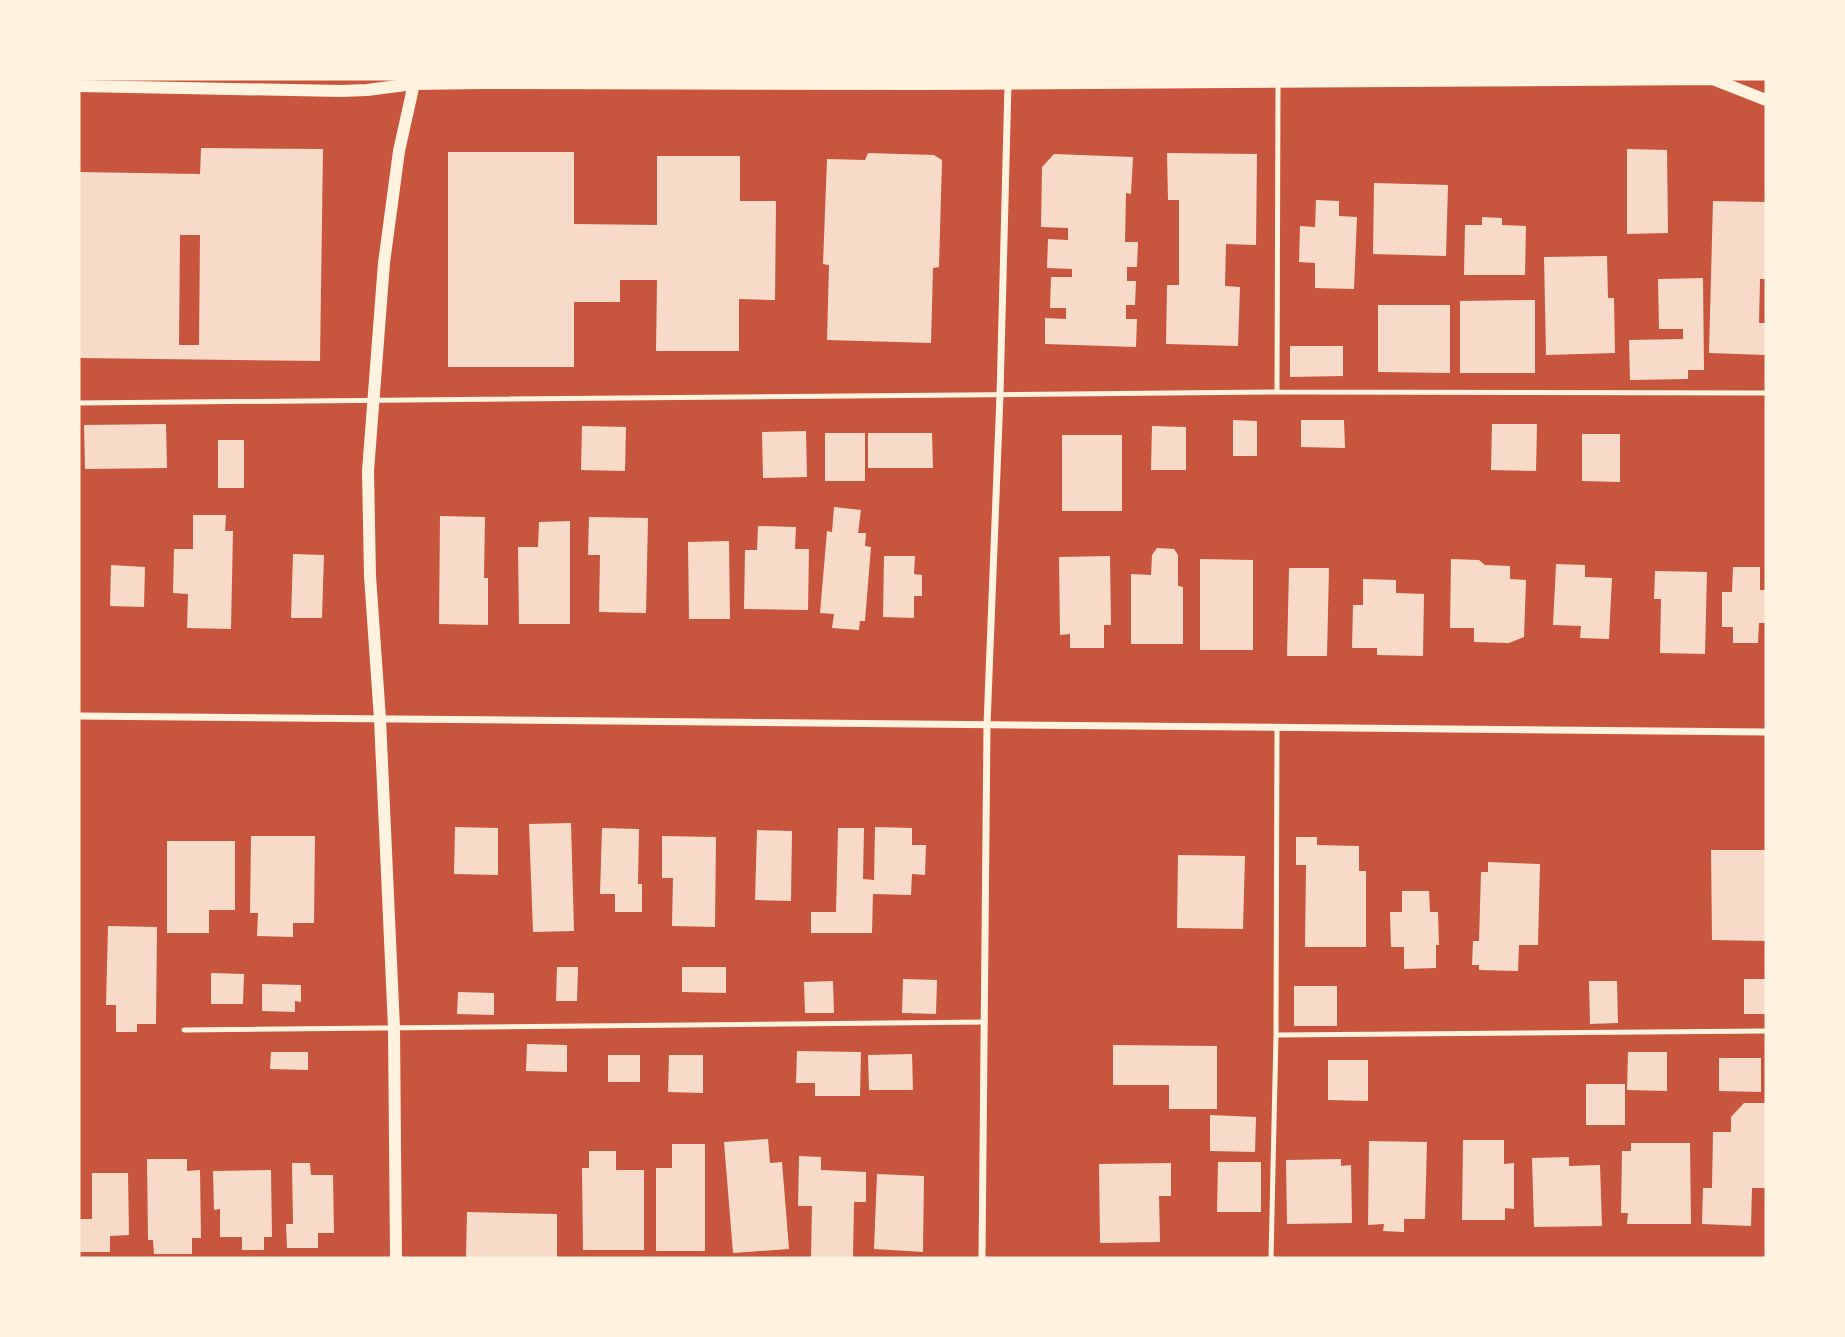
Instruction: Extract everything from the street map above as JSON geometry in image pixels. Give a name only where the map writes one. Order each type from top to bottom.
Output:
[{"type":"street","points":[[79,86],[341,91],[367,90],[414,81],[1008,84],[1100,80],[1716,79],[1766,100]]},
{"type":"street","points":[[396,1258],[394,1028],[380,719],[369,550],[368,471],[386,251],[399,151],[414,81]]},
{"type":"street","points":[[982,1258],[987,725],[1000,395],[1008,84]]},
{"type":"street","points":[[79,716],[1766,732]]},
{"type":"lane","points":[[1276,392],[1278,81]]},
{"type":"lane","points":[[79,403],[1276,392],[1766,393]]},
{"type":"lane","points":[[1271,1258],[1276,1035],[1277,728]]},
{"type":"lane","points":[[184,1030],[985,1022]]},
{"type":"lane","points":[[1276,1035],[1766,1031]]},
{"type":"building","points":[[201,148],[323,149],[320,361],[79,358],[79,172],[200,174]],"holes":[[[180,235],[200,235],[199,345],[179,345]]]},
{"type":"building","points":[[1627,149],[1667,150],[1668,233],[1627,234]]},
{"type":"building","points":[[448,152],[574,152],[574,224],[657,225],[657,156],[740,156],[740,201],[776,201],[775,300],[739,299],[739,351],[656,351],[657,280],[620,280],[620,302],[574,302],[574,367],[448,367]]},
{"type":"building","points":[[868,153],[934,155],[942,160],[939,267],[933,268],[931,343],[827,340],[829,265],[823,264],[827,159],[865,160]]},
{"type":"building","points":[[1167,153],[1257,154],[1256,245],[1226,244],[1225,286],[1240,287],[1238,346],[1166,344],[1167,285],[1179,285],[1179,200],[1168,200]]},
{"type":"building","points":[[1054,154],[1133,157],[1131,194],[1126,193],[1125,242],[1138,242],[1137,267],[1127,267],[1127,281],[1136,281],[1135,305],[1126,305],[1126,319],[1137,319],[1136,347],[1045,344],[1045,318],[1066,319],[1066,308],[1050,308],[1051,277],[1072,277],[1072,269],[1047,268],[1048,239],[1068,240],[1068,228],[1041,227],[1042,167]]},
{"type":"building","points":[[1374,183],[1448,185],[1446,256],[1373,254]]},
{"type":"building","points":[[1316,200],[1339,201],[1339,216],[1357,217],[1354,289],[1315,288],[1315,263],[1299,262],[1300,226],[1315,227]]},
{"type":"building","points":[[1713,201],[1766,202],[1766,279],[1760,279],[1759,323],[1766,323],[1766,355],[1709,353]]},
{"type":"building","points":[[1482,217],[1502,218],[1502,225],[1526,226],[1525,275],[1464,275],[1465,225],[1482,225]]},
{"type":"building","points":[[1607,256],[1608,298],[1614,298],[1615,353],[1546,355],[1544,257]]},
{"type":"building","points":[[1703,278],[1704,370],[1688,370],[1688,379],[1630,380],[1629,340],[1683,339],[1683,329],[1659,329],[1658,279]]},
{"type":"building","points":[[1535,300],[1535,373],[1460,373],[1460,301]]},
{"type":"building","points":[[1378,305],[1450,305],[1450,373],[1378,372]]},
{"type":"building","points":[[1290,346],[1343,346],[1343,376],[1290,377]]},
{"type":"building","points":[[1233,420],[1257,421],[1257,456],[1233,456]]},
{"type":"building","points":[[1301,420],[1344,420],[1345,448],[1301,447]]},
{"type":"building","points":[[166,424],[167,468],[85,469],[84,425]]},
{"type":"building","points":[[1492,424],[1537,424],[1536,471],[1491,470]]},
{"type":"building","points":[[582,426],[626,427],[625,471],[581,470]]},
{"type":"building","points":[[1152,426],[1186,427],[1186,470],[1151,470]]},
{"type":"building","points":[[806,431],[807,477],[763,478],[762,432]]},
{"type":"building","points":[[825,433],[865,433],[865,481],[825,481]]},
{"type":"building","points":[[868,433],[932,433],[933,468],[868,468]]},
{"type":"building","points":[[1582,434],[1620,434],[1620,482],[1582,481]]},
{"type":"building","points":[[1062,435],[1122,435],[1122,511],[1062,511]]},
{"type":"building","points":[[218,440],[244,440],[244,488],[218,488]]},
{"type":"building","points":[[834,507],[861,510],[858,533],[866,533],[865,546],[871,547],[865,621],[860,621],[859,630],[832,628],[834,614],[820,613],[827,531],[832,532]]},
{"type":"building","points":[[193,515],[226,515],[225,531],[233,531],[231,629],[187,628],[188,594],[173,593],[174,549],[193,549]]},
{"type":"building","points":[[440,516],[485,517],[484,578],[488,578],[488,625],[439,624]]},
{"type":"building","points":[[589,517],[648,518],[646,613],[599,612],[600,555],[588,555]]},
{"type":"building","points":[[570,521],[570,624],[519,624],[518,547],[538,547],[539,522]]},
{"type":"building","points":[[758,526],[796,527],[795,549],[809,549],[808,610],[744,609],[745,550],[757,550]]},
{"type":"building","points":[[729,541],[730,619],[689,619],[688,542]]},
{"type":"building","points":[[1157,548],[1174,549],[1178,555],[1178,586],[1183,587],[1183,644],[1131,644],[1131,574],[1151,575],[1152,555]]},
{"type":"building","points":[[293,554],[324,555],[322,618],[291,618]]},
{"type":"building","points":[[884,556],[915,556],[914,574],[922,575],[922,596],[914,596],[914,618],[883,617]]},
{"type":"building","points":[[1110,556],[1111,625],[1104,625],[1104,648],[1070,648],[1070,634],[1060,635],[1059,557]]},
{"type":"building","points":[[1200,559],[1253,560],[1253,650],[1200,650]]},
{"type":"building","points":[[1451,559],[1479,560],[1485,565],[1510,566],[1510,579],[1526,580],[1524,637],[1509,643],[1474,642],[1474,628],[1450,628]]},
{"type":"building","points":[[1556,564],[1585,565],[1585,577],[1612,578],[1609,639],[1580,638],[1581,626],[1553,625]]},
{"type":"building","points":[[111,565],[145,567],[144,607],[110,606]]},
{"type":"building","points":[[1733,567],[1760,567],[1760,590],[1766,590],[1766,623],[1759,623],[1758,643],[1733,643],[1733,627],[1722,627],[1722,592],[1732,592]]},
{"type":"building","points":[[1289,568],[1329,568],[1327,656],[1287,656]]},
{"type":"building","points":[[1655,571],[1707,572],[1705,654],[1660,653],[1661,599],[1654,599]]},
{"type":"building","points":[[1363,579],[1396,580],[1396,593],[1424,594],[1423,656],[1377,655],[1377,648],[1352,648],[1353,605],[1363,605]]},
{"type":"building","points":[[571,823],[574,931],[533,932],[529,824]]},
{"type":"building","points":[[455,827],[498,828],[498,875],[454,874]]},
{"type":"building","points":[[875,827],[912,828],[912,845],[926,845],[925,875],[912,874],[911,895],[873,894],[872,933],[811,933],[811,912],[836,912],[838,828],[864,828],[863,879],[874,880]]},
{"type":"building","points":[[602,828],[639,829],[638,884],[642,884],[642,912],[615,912],[615,894],[600,894]]},
{"type":"building","points":[[757,830],[792,831],[791,901],[755,900]]},
{"type":"building","points":[[251,836],[315,836],[314,923],[293,923],[293,937],[257,936],[258,913],[250,913]]},
{"type":"building","points":[[662,836],[716,837],[715,927],[672,926],[673,878],[662,878]]},
{"type":"building","points":[[1296,837],[1317,837],[1317,845],[1359,846],[1359,871],[1366,871],[1366,947],[1305,947],[1306,865],[1296,865]]},
{"type":"building","points":[[167,841],[235,841],[235,910],[209,910],[209,933],[167,933]]},
{"type":"building","points":[[1711,850],[1766,850],[1766,941],[1712,940]]},
{"type":"building","points":[[1178,855],[1245,856],[1243,929],[1177,928]]},
{"type":"building","points":[[1488,862],[1540,864],[1538,945],[1519,945],[1518,971],[1479,970],[1479,965],[1472,965],[1473,941],[1479,941],[1481,872],[1488,872]]},
{"type":"building","points":[[1402,891],[1429,891],[1430,912],[1438,912],[1439,945],[1436,945],[1436,968],[1404,969],[1404,947],[1391,947],[1390,912],[1402,912]]},
{"type":"building","points":[[108,926],[157,927],[156,1024],[137,1024],[137,1032],[116,1032],[116,1005],[106,1005]]},
{"type":"building","points":[[557,967],[578,967],[577,1001],[556,1001]]},
{"type":"building","points":[[682,967],[726,967],[726,993],[682,992]]},
{"type":"building","points":[[211,973],[244,974],[243,1004],[211,1004]]},
{"type":"building","points":[[903,979],[937,980],[936,1014],[902,1013]]},
{"type":"building","points":[[1744,979],[1766,979],[1766,1014],[1744,1014]]},
{"type":"building","points":[[833,981],[834,1013],[805,1013],[804,982]]},
{"type":"building","points":[[1589,981],[1617,981],[1618,1023],[1590,1024]]},
{"type":"building","points":[[262,984],[301,985],[301,1002],[295,1001],[295,1012],[262,1011]]},
{"type":"building","points":[[1294,986],[1337,986],[1337,1026],[1294,1026]]},
{"type":"building","points":[[458,992],[494,993],[494,1015],[457,1014]]},
{"type":"building","points":[[527,1044],[567,1045],[567,1072],[526,1071]]},
{"type":"building","points":[[1113,1045],[1217,1046],[1217,1109],[1169,1109],[1169,1085],[1113,1085]]},
{"type":"building","points":[[797,1051],[861,1052],[860,1096],[815,1096],[815,1083],[796,1083]]},
{"type":"building","points":[[271,1052],[308,1052],[308,1070],[270,1069]]},
{"type":"building","points":[[1628,1052],[1667,1052],[1667,1091],[1627,1090]]},
{"type":"building","points":[[912,1054],[913,1090],[869,1090],[868,1055]]},
{"type":"building","points":[[608,1055],[640,1055],[640,1082],[608,1082]]},
{"type":"building","points":[[669,1055],[703,1055],[703,1093],[668,1092]]},
{"type":"building","points":[[1719,1058],[1761,1058],[1761,1092],[1719,1091]]},
{"type":"building","points":[[1328,1060],[1368,1060],[1368,1101],[1328,1100]]},
{"type":"building","points":[[1586,1084],[1625,1084],[1625,1125],[1586,1125]]},
{"type":"building","points":[[1744,1103],[1766,1103],[1766,1188],[1752,1188],[1751,1226],[1702,1224],[1703,1188],[1712,1188],[1713,1132],[1731,1132],[1731,1117]]},
{"type":"building","points":[[1210,1115],[1256,1117],[1255,1152],[1210,1151]]},
{"type":"building","points":[[768,1139],[770,1163],[782,1162],[789,1249],[733,1253],[724,1142]]},
{"type":"building","points":[[1463,1140],[1504,1140],[1504,1164],[1514,1163],[1514,1209],[1505,1208],[1505,1220],[1462,1220]]},
{"type":"building","points":[[1369,1141],[1427,1142],[1425,1219],[1404,1219],[1404,1232],[1383,1231],[1384,1224],[1368,1225]]},
{"type":"building","points":[[1631,1143],[1690,1143],[1691,1224],[1627,1224],[1628,1213],[1621,1213],[1622,1151],[1631,1151]]},
{"type":"building","points":[[672,1144],[705,1144],[705,1251],[656,1251],[656,1168],[672,1168]]},
{"type":"building","points":[[589,1151],[616,1151],[616,1170],[644,1170],[644,1250],[583,1250],[582,1168],[589,1168]]},
{"type":"building","points":[[799,1156],[821,1157],[821,1170],[866,1172],[866,1202],[854,1202],[853,1258],[811,1257],[812,1206],[798,1206]]},
{"type":"building","points":[[1569,1157],[1569,1166],[1600,1165],[1602,1226],[1534,1227],[1532,1158]]},
{"type":"building","points":[[147,1159],[187,1159],[187,1171],[200,1170],[201,1238],[192,1238],[192,1254],[154,1254],[153,1240],[148,1240]]},
{"type":"building","points":[[1341,1159],[1341,1166],[1351,1165],[1352,1223],[1287,1224],[1286,1160]]},
{"type":"building","points":[[1218,1162],[1261,1162],[1261,1212],[1217,1212]]},
{"type":"building","points":[[292,1163],[310,1163],[311,1175],[333,1175],[334,1233],[318,1233],[318,1248],[287,1248],[286,1224],[293,1224]]},
{"type":"building","points":[[1171,1163],[1171,1196],[1159,1196],[1160,1242],[1100,1243],[1099,1164]]},
{"type":"building","points":[[271,1170],[272,1237],[264,1237],[264,1250],[242,1250],[242,1237],[220,1237],[220,1209],[214,1210],[213,1171]]},
{"type":"building","points":[[92,1173],[128,1173],[129,1235],[110,1236],[110,1252],[80,1252],[80,1219],[92,1219]]},
{"type":"building","points":[[877,1174],[924,1176],[923,1252],[874,1249]]},
{"type":"building","points":[[467,1212],[557,1214],[557,1258],[466,1258]]}]
